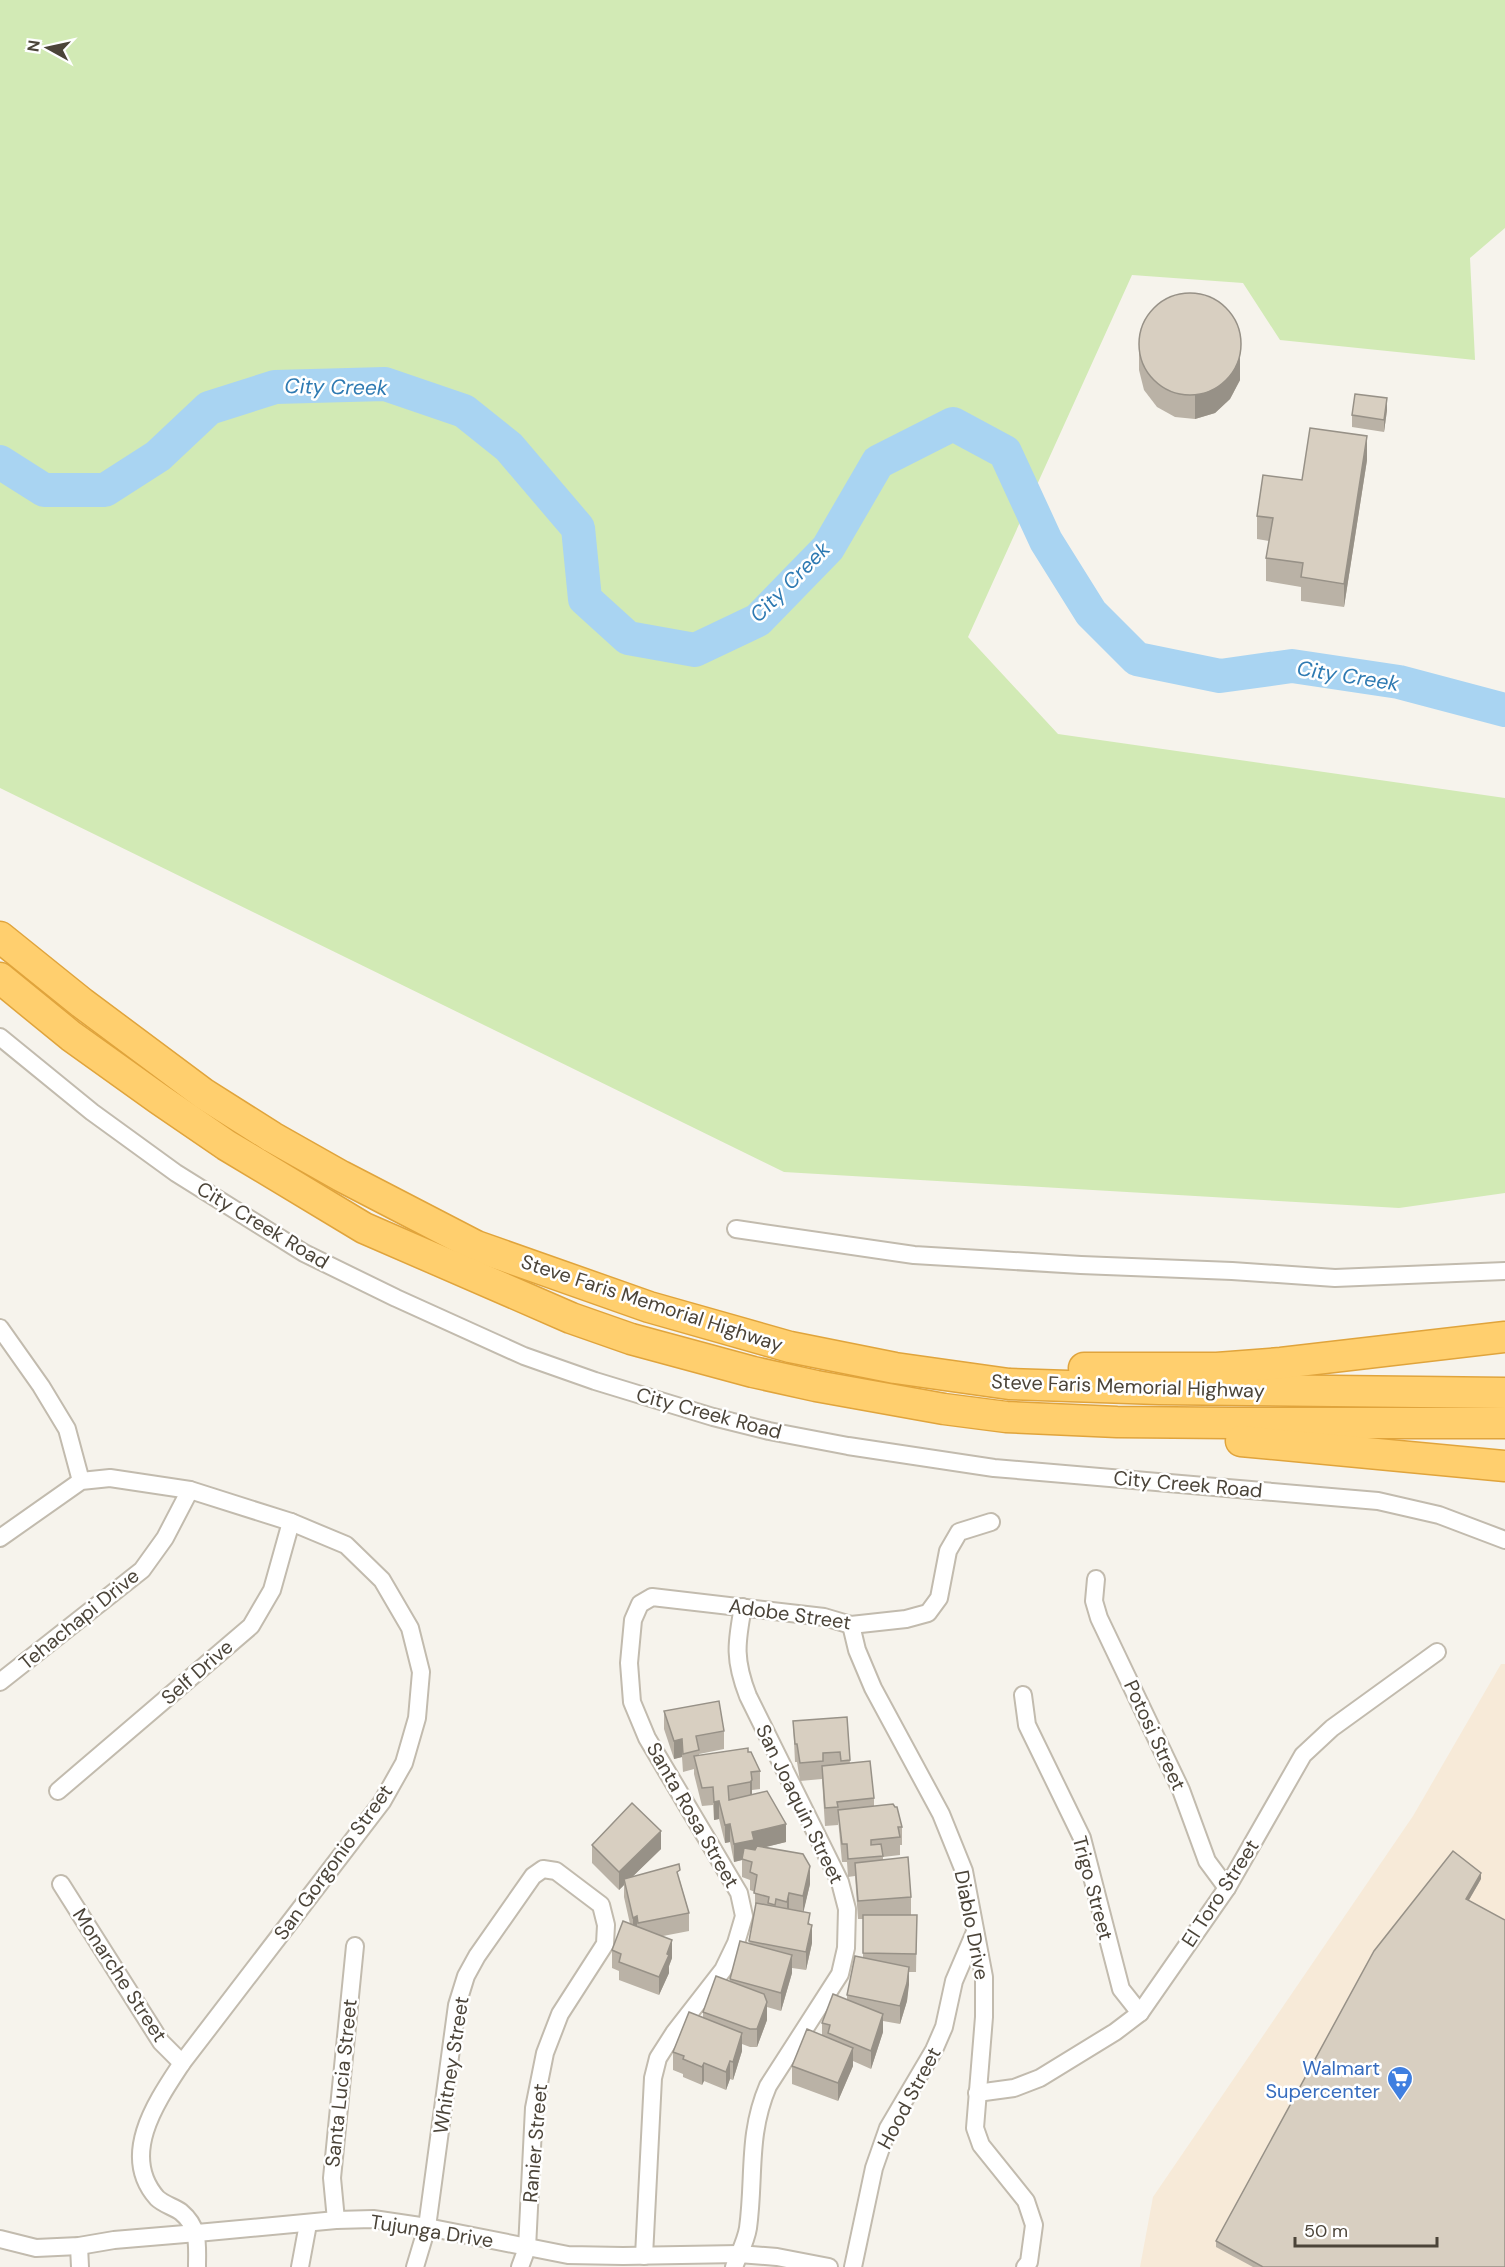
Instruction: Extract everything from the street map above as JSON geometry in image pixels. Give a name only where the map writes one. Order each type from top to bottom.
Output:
[{"type":"highway","name":"Steve Faris Memorial Highway","points":[[0,937],[82,1003],[204,1094],[340,1176],[476,1246],[649,1307],[790,1347],[895,1368],[1009,1384],[1505,1393]]},
{"type":"highway","name":"Steve Faris Memorial Highway","points":[[0,978],[71,1036],[226,1145],[364,1228],[571,1318],[631,1339],[753,1372],[890,1400],[1006,1417],[1118,1422],[1505,1423]]},
{"type":"highway","points":[[895,1368],[1217,1368],[1361,1355],[1505,1337]]},
{"type":"highway","points":[[1006,1417],[1505,1466]]},
{"type":"street","name":"City Creek Road","points":[[0,1037],[92,1112],[176,1173],[304,1253],[524,1356],[595,1381],[713,1417],[848,1446],[994,1468],[1377,1501],[1439,1515],[1505,1540]]},
{"type":"street","points":[[736,1229],[914,1255],[1081,1265],[1232,1270],[1335,1278],[1505,1271]]},
{"type":"street","points":[[0,1328],[41,1386],[67,1430],[81,1480],[3,1530]]},
{"type":"street","name":"San Gorgonio Street","points":[[81,1480],[110,1478],[190,1490],[291,1522],[346,1545],[382,1580],[410,1628],[421,1672],[417,1718],[404,1763],[382,1802],[182,2063],[155,2104],[142,2137],[143,2173],[157,2199],[182,2213],[197,2233]]},
{"type":"street","name":"Tehachapi Drive","points":[[0,1682],[142,1570],[165,1538],[190,1490]]},
{"type":"street","name":"Self Drive","points":[[58,1791],[251,1626],[272,1590],[291,1522]]},
{"type":"street","name":"Adobe Street","points":[[640,1604],[652,1597],[824,1617],[851,1625],[906,1619],[928,1613],[939,1598],[948,1551],[959,1532],[990,1522]]},
{"type":"street","name":"Potosi Street","points":[[1096,1579],[1094,1601],[1099,1617],[1181,1790],[1207,1861],[1227,1888]]},
{"type":"street","name":"Santa Rosa Street","points":[[640,1604],[633,1620],[629,1663],[632,1702],[647,1738],[739,1893],[744,1916],[736,1943],[723,1970],[658,2058],[653,2078],[644,2256]]},
{"type":"street","name":"San Joaquin Street","points":[[737,2260],[747,2229],[753,2132],[760,2105],[768,2086],[840,1974],[846,1948],[846,1909],[840,1882],[748,1696],[738,1671],[736,1644],[743,1607]]},
{"type":"street","name":"Diablo Drive","points":[[851,1625],[857,1650],[873,1688],[945,1824],[964,1871],[984,1977],[984,2017],[975,2128],[981,2145],[1026,2201],[1034,2225],[1029,2262],[1025,2267]]},
{"type":"street","name":"El Toro Street","points":[[977,2093],[1014,2088],[1040,2078],[1115,2032],[1140,2013],[1227,1888],[1304,1755],[1332,1728],[1437,1653]]},
{"type":"street","name":"Trigo Street","points":[[1023,1695],[1027,1725],[1082,1838],[1121,1989],[1140,2013]]},
{"type":"street","name":"Whitney Street","points":[[415,2267],[427,2228],[457,2005],[466,1976],[477,1956],[533,1876],[543,1869],[556,1871],[601,1905],[606,1925]]},
{"type":"street","name":"Monarche Street","points":[[61,1884],[161,2042],[182,2063]]},
{"type":"street","name":"Ranier Street","points":[[520,2267],[527,2248],[534,2108],[545,2053],[560,2014],[605,1944],[606,1925]]},
{"type":"street","name":"Hood Street","points":[[853,2267],[874,2168],[888,2128],[934,2050],[944,2027],[954,1981],[975,1932]]},
{"type":"street","name":"Santa Lucia Street","points":[[336,2220],[332,2178],[355,1946]]},
{"type":"street","name":"Tujunga Drive","points":[[0,2239],[36,2248],[79,2246],[114,2240],[336,2220],[373,2219],[527,2248],[623,2262],[644,2256],[737,2260],[777,2257],[829,2267]]},
{"type":"street","points":[[300,2267],[308,2224]]},
{"type":"street","points":[[197,2233],[197,2267]]},
{"type":"street","points":[[79,2246],[80,2267]]},
{"type":"shaded area","name":"Walmart Supercenter","points":[[1501,1664],[1505,1664],[1505,2267],[1140,2267],[1153,2197],[1413,1816]]},
{"type":"green space","points":[[0,0],[1505,0],[1505,228],[1470,258],[1475,360],[1280,340],[1243,283],[1132,275],[968,637],[1058,734],[1505,798],[1505,1193],[1399,1208],[784,1172],[0,788]]},
{"type":"building","points":[[1190,293],[1209,297],[1226,308],[1237,325],[1241,344],[1237,363],[1226,380],[1209,391],[1190,395],[1171,391],[1154,380],[1143,363],[1139,344],[1143,325],[1154,308],[1171,297]]},
{"type":"building","points":[[1355,394],[1387,398],[1384,420],[1352,415]]},
{"type":"building","points":[[1310,428],[1367,436],[1344,584],[1301,577],[1303,563],[1266,558],[1273,518],[1257,516],[1263,475],[1302,480]]},
{"type":"building","points":[[719,1701],[724,1731],[696,1736],[699,1750],[683,1754],[682,1739],[674,1741],[664,1711]]},
{"type":"building","points":[[847,1717],[850,1760],[841,1761],[840,1752],[823,1753],[823,1761],[800,1763],[797,1744],[795,1744],[793,1721]]},
{"type":"building","points":[[748,1748],[748,1752],[751,1752],[760,1771],[751,1772],[750,1782],[728,1786],[729,1800],[767,1791],[786,1824],[752,1832],[754,1840],[734,1844],[730,1824],[725,1825],[719,1801],[714,1802],[713,1787],[702,1788],[694,1756]]},
{"type":"building","points":[[870,1761],[874,1798],[837,1802],[838,1807],[825,1808],[822,1766]]},
{"type":"building","points":[[632,1803],[661,1831],[619,1872],[592,1845]]},
{"type":"building","points":[[893,1804],[897,1807],[902,1827],[898,1827],[900,1837],[871,1840],[871,1845],[881,1844],[883,1856],[848,1859],[847,1844],[842,1844],[838,1810]]},
{"type":"building","points":[[757,1846],[803,1854],[810,1866],[803,1896],[789,1893],[787,1902],[776,1899],[775,1905],[768,1903],[769,1897],[754,1893],[757,1875],[750,1872],[752,1862],[742,1859],[744,1848],[755,1850]]},
{"type":"building","name":"Walmart Supercenter","points":[[1453,1851],[1481,1873],[1466,1899],[1505,1920],[1505,2267],[1263,2267],[1216,2241],[1374,1951]]},
{"type":"building","points":[[908,1857],[911,1897],[858,1901],[855,1863]]},
{"type":"building","points":[[679,1864],[680,1870],[677,1872],[689,1913],[638,1923],[637,1916],[633,1918],[624,1879]]},
{"type":"building","points":[[756,1903],[810,1913],[808,1924],[812,1925],[806,1952],[749,1941]]},
{"type":"building","points":[[863,1915],[917,1915],[916,1954],[863,1953]]},
{"type":"building","points":[[623,1921],[672,1940],[667,1954],[669,1955],[659,1977],[619,1962],[621,1954],[612,1950]]},
{"type":"building","points":[[740,1941],[792,1955],[781,1993],[730,1979]]},
{"type":"building","points":[[855,1956],[909,1967],[900,2006],[847,1995]]},
{"type":"building","points":[[716,1976],[764,1994],[767,2002],[757,2029],[750,2029],[703,2012]]},
{"type":"building","points":[[833,1994],[883,2014],[871,2051],[828,2033],[830,2025],[822,2023]]},
{"type":"building","points":[[689,2012],[742,2033],[733,2062],[730,2061],[726,2072],[704,2063],[702,2067],[673,2052]]},
{"type":"building","points":[[807,2029],[853,2048],[838,2083],[792,2066]]},
{"type":"waterway","name":"City Creek","points":[[0,462],[44,490],[105,490],[158,456],[209,408],[275,387],[385,384],[464,411],[509,447],[578,528],[585,599],[628,638],[695,650],[758,620],[828,548],[878,462],[953,424],[1005,452],[1046,541],[1091,613],[1137,659],[1220,676],[1292,666],[1399,682],[1505,710]]},
{"type":"place","name":"Walmart Supercenter","points":[[1400,2102]]}]
